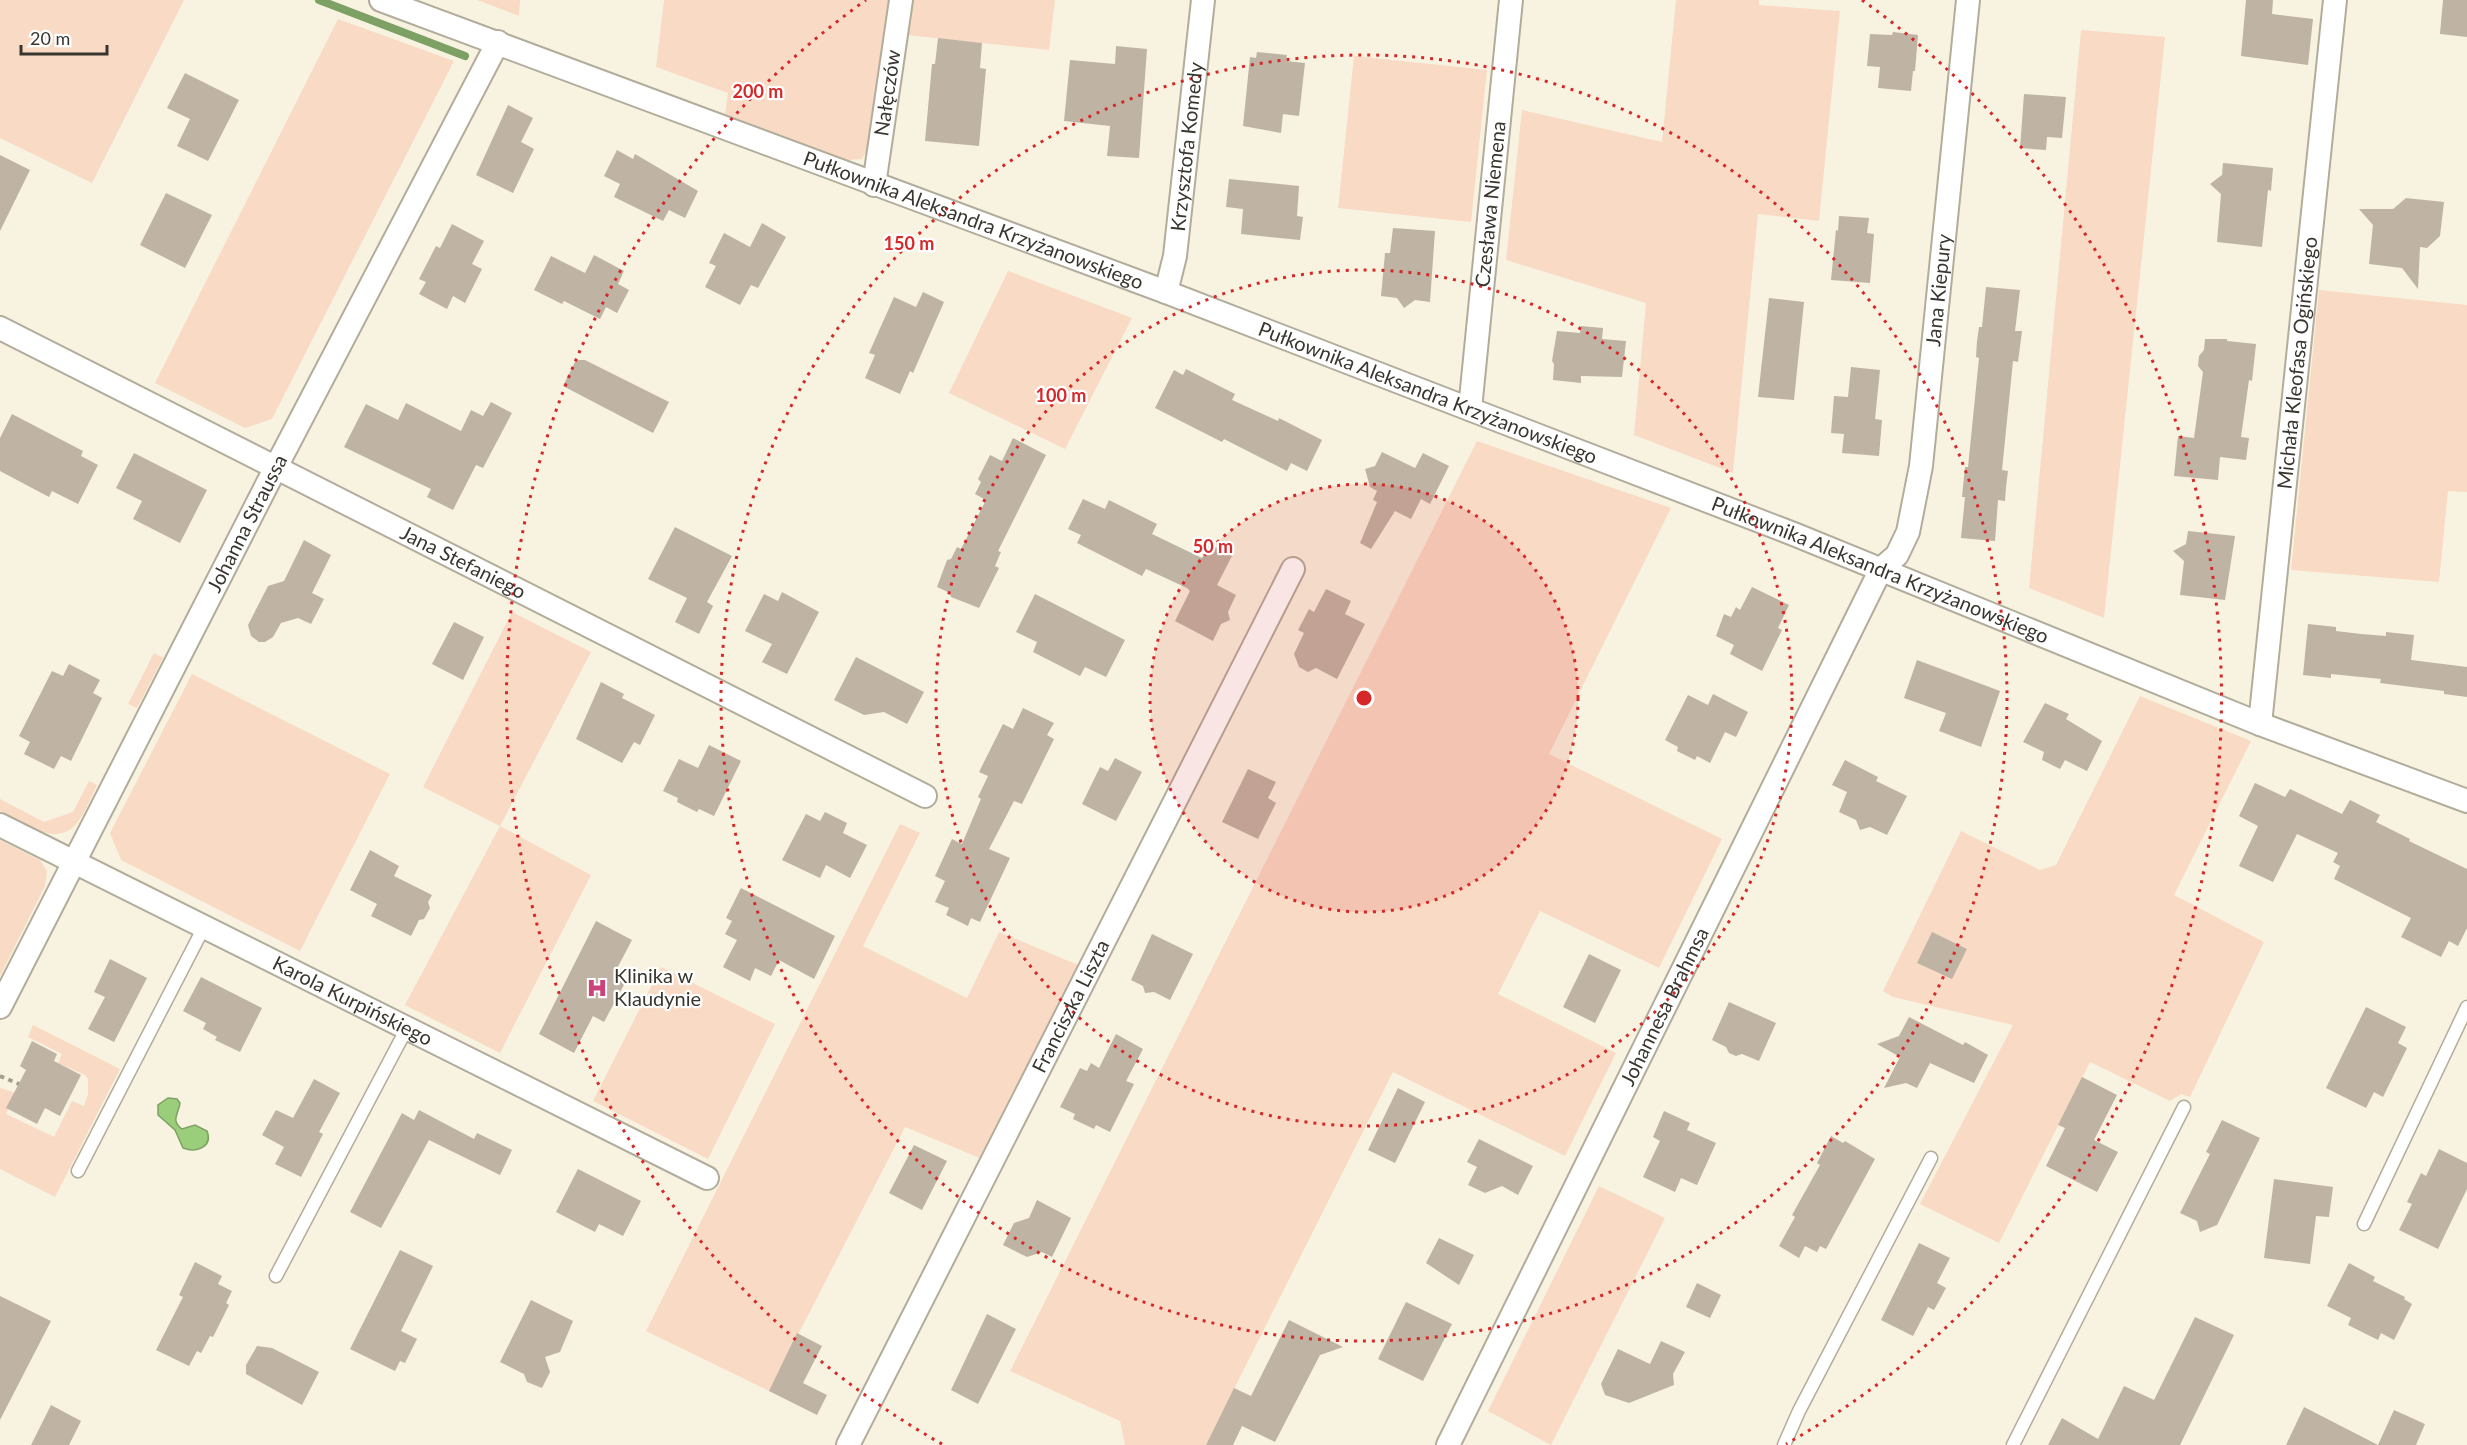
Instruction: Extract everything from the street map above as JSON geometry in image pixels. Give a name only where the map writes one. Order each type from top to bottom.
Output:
[{"type":"street","name":"Pułkownika Aleksandra Krzyżanowskiego","points":[[381,0],[1166,292],[1881,569],[2260,724],[2467,801]]},
{"type":"street","name":"Nałęczów","points":[[874,185],[901,0]]},
{"type":"street","name":"Krzysztofa Komedy","points":[[1166,292],[1175,256],[1203,0]]},
{"type":"street","name":"Czesława Niemena","points":[[1470,409],[1510,0]]},
{"type":"street","name":"Jana Kiepury","points":[[1881,569],[1897,555],[1908,532],[1921,466],[1968,0]]},
{"type":"street","name":"Michała Kleofasa Ogińskiego","points":[[2260,724],[2335,0]]},
{"type":"street","name":"Johanna Straussa","points":[[0,1007],[276,467],[498,42]]},
{"type":"street","name":"Jana Stefaniego","points":[[0,328],[925,795]]},
{"type":"street","name":"Franciszka Liszta","points":[[848,1445],[1293,569]]},
{"type":"street","name":"Johannesa Brahmsa","points":[[1448,1445],[1881,569]]},
{"type":"street","name":"Karola Kurpińskiego","points":[[0,825],[707,1178]]},
{"type":"lane","points":[[78,1171],[204,927]]},
{"type":"lane","points":[[2364,1224],[2467,1008]]},
{"type":"lane","points":[[276,1276],[406,1028]]},
{"type":"lane","points":[[2013,1445],[2184,1107]]},
{"type":"lane","points":[[1784,1445],[1799,1411],[1931,1158]]},
{"type":"path","points":[[0,1076],[19,1084]]},
{"type":"shaded area","points":[[0,0],[184,0],[92,183],[0,138]]},
{"type":"shaded area","points":[[477,0],[520,0],[519,16]]},
{"type":"shaded area","points":[[664,0],[893,0],[868,148],[862,159],[848,160],[725,114],[728,93],[656,67]]},
{"type":"shaded area","points":[[910,0],[1055,0],[1049,50],[906,35]]},
{"type":"shaded area","points":[[1676,0],[1759,0],[1759,5],[1840,11],[1819,221],[1758,214],[1733,473],[1634,435],[1646,303],[1506,260],[1522,110],[1662,142]]},
{"type":"shaded area","points":[[338,19],[454,61],[272,419],[245,428],[155,383]]},
{"type":"shaded area","points":[[2081,30],[2165,37],[2104,618],[2029,588]]},
{"type":"shaded area","points":[[1354,56],[1487,70],[1471,222],[1338,208]]},
{"type":"shaded area","points":[[1008,271],[1132,318],[1065,449],[949,393]]},
{"type":"shaded area","points":[[2319,290],[2467,305],[2467,492],[2448,491],[2439,582],[2291,570]]},
{"type":"shaded area","points":[[1477,441],[1671,508],[1549,754],[1722,839],[1659,968],[1540,911],[1498,994],[1616,1053],[1565,1156],[1393,1072],[1206,1445],[1125,1445],[1120,1421],[1010,1371]]},
{"type":"shaded area","points":[[512,612],[591,652],[500,826],[423,787]]},
{"type":"shaded area","points":[[154,653],[163,658],[137,708],[128,704]]},
{"type":"shaded area","points":[[192,674],[390,774],[300,951],[121,860],[110,833]]},
{"type":"shaded area","points":[[2140,696],[2251,741],[2174,895],[2264,942],[2190,1097],[2181,1094],[2170,1101],[2090,1062],[1999,1243],[1920,1204],[2013,1025],[1893,997],[1883,991],[1961,831],[2040,870],[2056,865]]},
{"type":"shaded area","points":[[89,781],[97,785],[83,815],[69,830],[59,834],[39,831],[0,811],[0,799],[44,822],[73,812]]},
{"type":"shaded area","points":[[900,824],[920,833],[863,946],[967,998],[999,932],[1078,965],[982,1159],[905,1127],[769,1391],[646,1331]]},
{"type":"shaded area","points":[[500,826],[591,875],[500,1053],[405,1005]]},
{"type":"shaded area","points":[[0,840],[40,860],[47,871],[45,886],[0,976]]},
{"type":"shaded area","points":[[661,967],[775,1024],[708,1159],[593,1101]]},
{"type":"shaded area","points":[[33,1025],[120,1069],[55,1197],[0,1169],[0,1088],[16,1093],[6,1114],[54,1137],[72,1101],[84,1106],[88,1094],[88,1079],[85,1075],[58,1063],[62,1054],[28,1037]]},
{"type":"shaded area","points":[[168,1098],[177,1099],[180,1103],[176,1117],[178,1126],[182,1129],[195,1125],[207,1131],[206,1145],[194,1150],[183,1148],[175,1130],[158,1115],[158,1105]]},
{"type":"shaded area","points":[[1599,1186],[1665,1218],[1551,1445],[1488,1411]]},
{"type":"building","points":[[2246,0],[2273,0],[2272,14],[2313,19],[2308,65],[2241,56]]},
{"type":"building","points":[[2443,0],[2467,0],[2467,37],[2440,34]]},
{"type":"building","points":[[1893,32],[1918,35],[1911,91],[1878,88],[1880,67],[1867,66],[1870,34],[1892,35]]},
{"type":"building","points":[[938,38],[982,43],[980,68],[986,69],[979,146],[925,141],[932,64],[935,64]]},
{"type":"building","points":[[1116,46],[1147,49],[1139,158],[1107,156],[1110,126],[1064,121],[1070,60],[1115,64]]},
{"type":"building","points":[[1257,52],[1287,55],[1286,61],[1305,63],[1299,116],[1283,114],[1281,133],[1243,126],[1250,57],[1256,58]]},
{"type":"building","points":[[185,73],[239,100],[208,161],[177,146],[190,119],[167,108]]},
{"type":"building","points":[[2024,94],[2066,97],[2062,138],[2047,137],[2046,150],[2020,148]]},
{"type":"building","points":[[508,105],[533,118],[521,142],[534,149],[513,193],[476,175]]},
{"type":"building","points":[[617,150],[633,159],[635,154],[698,191],[685,218],[669,210],[663,221],[614,197],[620,184],[604,176]]},
{"type":"building","points":[[0,155],[30,170],[0,231]]},
{"type":"building","points":[[2223,163],[2273,168],[2271,191],[2268,190],[2262,247],[2217,242],[2221,194],[2210,184],[2222,175]]},
{"type":"building","points":[[1229,179],[1299,186],[1297,216],[1303,217],[1300,240],[1241,234],[1243,209],[1226,207]]},
{"type":"building","points":[[166,193],[212,215],[185,268],[140,245]]},
{"type":"building","points":[[2406,198],[2444,202],[2440,236],[2427,248],[2420,247],[2418,289],[2402,268],[2369,264],[2373,225],[2359,209],[2393,209]]},
{"type":"building","points":[[1839,216],[1869,218],[1867,233],[1874,234],[1870,283],[1831,280]]},
{"type":"building","points":[[762,223],[786,237],[758,288],[751,285],[740,305],[705,287],[716,266],[709,263],[724,233],[750,247]]},
{"type":"building","points":[[452,224],[484,241],[472,264],[482,269],[465,303],[453,296],[447,309],[419,294],[426,282],[419,279],[436,246],[440,248]]},
{"type":"building","points":[[1393,228],[1435,231],[1430,302],[1415,300],[1404,308],[1397,298],[1381,296],[1385,253],[1390,253]]},
{"type":"building","points":[[594,255],[624,271],[618,284],[629,290],[617,313],[606,307],[600,319],[564,301],[562,304],[534,290],[551,256],[585,273]]},
{"type":"building","points":[[1986,287],[2020,290],[2015,331],[2022,331],[2018,362],[2013,361],[2002,470],[2008,471],[2005,501],[1998,500],[1995,541],[1961,538],[1965,467],[1968,467],[1979,358],[1976,357],[1977,341],[1979,327],[1982,327]]},
{"type":"building","points":[[923,292],[944,302],[913,373],[910,371],[900,394],[865,378],[875,355],[869,353],[894,297],[916,307]]},
{"type":"building","points":[[1769,298],[1804,302],[1794,400],[1758,397]]},
{"type":"building","points":[[1581,326],[1603,328],[1602,339],[1626,341],[1622,377],[1581,376],[1581,383],[1553,380],[1554,364],[1552,361],[1557,331],[1580,333]]},
{"type":"building","points":[[2205,339],[2227,339],[2227,341],[2256,344],[2252,381],[2249,380],[2241,437],[2249,438],[2246,460],[2220,457],[2218,480],[2174,476],[2178,436],[2194,438],[2203,372],[2198,366],[2199,356],[2204,350]]},
{"type":"building","points":[[576,360],[585,360],[669,402],[653,433],[563,386]]},
{"type":"building","points":[[1851,367],[1880,370],[1875,419],[1882,420],[1879,456],[1842,453],[1844,434],[1831,433],[1834,396],[1848,397]]},
{"type":"building","points":[[1186,369],[1235,394],[1232,400],[1278,421],[1279,418],[1322,440],[1307,471],[1291,463],[1287,471],[1224,439],[1222,442],[1155,408],[1174,370],[1183,375]]},
{"type":"building","points":[[491,402],[512,413],[483,468],[476,465],[453,510],[427,497],[431,489],[344,447],[366,404],[398,420],[406,403],[461,431],[471,410],[483,416]]},
{"type":"building","points":[[12,414],[83,451],[81,456],[98,465],[78,504],[52,491],[49,497],[0,471],[0,438]]},
{"type":"building","points":[[1013,438],[1046,455],[998,551],[1001,552],[995,566],[999,568],[979,608],[951,597],[950,593],[937,587],[947,560],[951,559],[957,547],[961,549],[986,500],[975,494],[981,482],[978,479],[990,455],[1002,461]]},
{"type":"building","points":[[1382,452],[1415,468],[1423,453],[1449,466],[1430,504],[1421,499],[1411,519],[1395,511],[1371,549],[1360,543],[1377,502],[1373,500],[1377,491],[1370,487],[1365,469],[1375,466]]},
{"type":"building","points":[[134,453],[207,490],[180,543],[133,519],[142,501],[116,488]]},
{"type":"building","points":[[1083,499],[1105,509],[1109,500],[1157,524],[1152,534],[1202,558],[1209,544],[1232,556],[1217,585],[1236,595],[1228,612],[1230,620],[1221,624],[1213,641],[1175,621],[1190,591],[1187,588],[1146,569],[1142,576],[1077,543],[1081,535],[1068,529]]},
{"type":"building","points":[[675,527],[732,556],[707,602],[713,606],[699,634],[675,622],[687,598],[648,579]]},
{"type":"building","points":[[2188,531],[2235,536],[2225,600],[2180,595],[2184,561],[2173,551],[2186,544]]},
{"type":"building","points":[[304,540],[331,555],[312,593],[324,599],[311,624],[298,618],[281,623],[273,637],[265,642],[259,642],[251,636],[248,625],[268,586],[284,581]]},
{"type":"building","points":[[1752,587],[1789,605],[1778,628],[1782,630],[1762,671],[1730,654],[1734,645],[1716,636],[1724,614],[1731,617],[1736,607],[1740,610]]},
{"type":"building","points":[[1326,589],[1351,601],[1345,614],[1365,624],[1337,679],[1316,668],[1308,672],[1299,667],[1294,654],[1304,633],[1298,630],[1309,609],[1314,612]]},
{"type":"building","points":[[782,592],[819,612],[787,674],[762,662],[772,644],[745,631],[764,594],[778,601]]},
{"type":"building","points":[[1035,594],[1125,640],[1106,677],[1085,667],[1080,676],[1033,652],[1037,642],[1016,632]]},
{"type":"building","points":[[454,622],[484,637],[463,680],[432,664]]},
{"type":"building","points":[[2308,624],[2336,627],[2336,631],[2361,634],[2386,636],[2386,632],[2414,635],[2411,660],[2467,667],[2467,697],[2444,694],[2444,691],[2380,683],[2381,679],[2331,674],[2331,678],[2303,675]]},
{"type":"building","points":[[856,657],[924,692],[907,724],[884,712],[864,715],[834,700]]},
{"type":"building","points":[[1917,660],[2000,691],[1981,747],[1939,731],[1946,713],[1904,698]]},
{"type":"building","points":[[69,664],[100,680],[93,693],[102,698],[71,761],[61,756],[54,769],[24,754],[30,742],[19,736],[52,671],[63,676]]},
{"type":"building","points":[[601,682],[624,694],[622,698],[655,715],[640,745],[634,742],[622,763],[576,739]]},
{"type":"building","points":[[1713,694],[1748,712],[1736,737],[1725,732],[1710,763],[1697,756],[1695,760],[1677,751],[1678,747],[1665,740],[1688,695],[1708,705]]},
{"type":"building","points":[[2045,703],[2069,714],[2066,719],[2102,741],[2087,771],[2065,760],[2060,769],[2042,760],[2044,752],[2023,742]]},
{"type":"building","points":[[1023,708],[1054,723],[1047,735],[1054,739],[1022,804],[1014,801],[989,849],[1010,858],[980,922],[971,918],[968,926],[946,915],[949,908],[935,902],[945,881],[935,876],[952,839],[962,844],[981,799],[978,797],[988,776],[979,772],[1003,724],[1013,729]]},
{"type":"building","points":[[709,745],[741,761],[714,816],[699,809],[697,812],[677,802],[678,798],[663,791],[679,759],[698,768]]},
{"type":"building","points":[[1115,758],[1142,772],[1116,821],[1082,804],[1100,767],[1108,771]]},
{"type":"building","points":[[1845,760],[1878,777],[1876,781],[1907,796],[1887,835],[1870,827],[1860,830],[1856,820],[1839,812],[1847,792],[1832,785]]},
{"type":"building","points":[[1248,769],[1276,782],[1268,798],[1276,803],[1258,839],[1222,822]]},
{"type":"building","points":[[2255,783],[2285,797],[2290,789],[2342,814],[2350,800],[2380,815],[2376,822],[2467,869],[2467,928],[2458,946],[2449,941],[2441,957],[2401,937],[2411,918],[2334,879],[2340,866],[2333,862],[2338,853],[2297,834],[2273,882],[2239,866],[2258,826],[2239,816]]},
{"type":"building","points":[[825,812],[847,823],[843,833],[867,845],[850,878],[826,865],[820,878],[782,860],[806,814],[820,821]]},
{"type":"building","points":[[370,850],[399,866],[394,876],[432,895],[428,902],[430,908],[424,919],[419,920],[411,936],[371,916],[377,904],[350,890]]},
{"type":"building","points":[[741,888],[835,936],[814,979],[779,960],[771,976],[755,968],[750,981],[723,967],[737,940],[725,934],[732,921],[726,918]]},
{"type":"building","name":"Klinika w Klaudynie","points":[[596,921],[632,940],[614,974],[626,981],[604,1022],[593,1016],[574,1053],[539,1034]]},
{"type":"building","points":[[1932,932],[1967,949],[1952,979],[1917,963]]},
{"type":"building","points":[[1152,934],[1193,954],[1170,1000],[1154,992],[1145,993],[1143,986],[1131,980]]},
{"type":"building","points":[[1589,954],[1621,970],[1595,1023],[1563,1007]]},
{"type":"building","points":[[110,959],[147,978],[114,1042],[88,1029],[105,997],[94,992]]},
{"type":"building","points":[[201,977],[262,1008],[240,1052],[215,1040],[217,1037],[203,1029],[206,1023],[183,1011]]},
{"type":"building","points":[[1729,1002],[1776,1023],[1759,1061],[1742,1054],[1736,1056],[1729,1053],[1726,1047],[1712,1040]]},
{"type":"building","points":[[2366,1007],[2406,1027],[2398,1043],[2407,1048],[2383,1097],[2374,1092],[2366,1108],[2326,1088]]},
{"type":"building","points":[[1909,1017],[1963,1045],[1965,1042],[1988,1055],[1974,1083],[1930,1063],[1917,1088],[1906,1083],[1884,1088],[1900,1057],[1877,1044],[1899,1036]]},
{"type":"building","points":[[1116,1034],[1143,1049],[1126,1081],[1134,1084],[1110,1132],[1096,1125],[1094,1129],[1073,1119],[1075,1114],[1060,1107],[1080,1068],[1087,1071],[1091,1063],[1099,1068]]},
{"type":"building","points":[[32,1041],[57,1054],[54,1061],[81,1075],[60,1116],[45,1108],[37,1124],[6,1108],[26,1070],[20,1066]]},
{"type":"building","points":[[2082,1077],[2117,1095],[2094,1140],[2118,1152],[2097,1192],[2046,1166],[2065,1128],[2058,1125]]},
{"type":"building","points":[[314,1079],[340,1093],[319,1132],[323,1134],[301,1177],[275,1164],[284,1147],[262,1135],[276,1110],[293,1118]]},
{"type":"building","points":[[1398,1088],[1425,1102],[1395,1163],[1368,1150]]},
{"type":"building","points":[[419,1110],[474,1139],[477,1133],[512,1150],[500,1175],[429,1140],[381,1228],[350,1212],[402,1113],[414,1120]]},
{"type":"building","points":[[1664,1111],[1690,1123],[1687,1130],[1716,1143],[1697,1185],[1681,1178],[1675,1192],[1643,1177],[1660,1141],[1653,1137]]},
{"type":"building","points":[[2222,1120],[2260,1138],[2217,1225],[2200,1232],[2197,1221],[2180,1213],[2210,1154],[2206,1152]]},
{"type":"building","points":[[1831,1136],[1843,1143],[1845,1141],[1875,1159],[1826,1249],[1820,1246],[1817,1252],[1805,1246],[1799,1258],[1779,1246],[1795,1217],[1792,1215],[1820,1165],[1817,1163]]},
{"type":"building","points":[[1479,1139],[1533,1166],[1518,1195],[1502,1186],[1485,1193],[1468,1185],[1477,1167],[1467,1162]]},
{"type":"building","points":[[914,1145],[947,1161],[922,1210],[889,1193]]},
{"type":"building","points":[[2439,1149],[2467,1163],[2467,1189],[2438,1249],[2399,1230],[2412,1204],[2407,1202],[2421,1173],[2426,1176]]},
{"type":"building","points":[[578,1169],[641,1201],[623,1236],[599,1224],[595,1232],[556,1212]]},
{"type":"building","points":[[2274,1179],[2333,1187],[2329,1217],[2316,1216],[2310,1264],[2264,1258]]},
{"type":"building","points":[[1037,1200],[1071,1218],[1052,1257],[1042,1252],[1027,1257],[1003,1245],[1014,1223],[1029,1218]]},
{"type":"building","points":[[1439,1238],[1474,1255],[1459,1285],[1426,1263]]},
{"type":"building","points":[[1919,1243],[1950,1258],[1937,1283],[1946,1288],[1934,1310],[1928,1307],[1913,1336],[1881,1320]]},
{"type":"building","points":[[400,1250],[433,1266],[401,1331],[417,1339],[405,1363],[400,1361],[395,1371],[350,1349]]},
{"type":"building","points":[[195,1262],[222,1276],[218,1284],[232,1291],[226,1303],[229,1305],[213,1337],[210,1336],[201,1353],[197,1351],[189,1366],[156,1350],[183,1297],[179,1295]]},
{"type":"building","points":[[2349,1263],[2375,1277],[2373,1281],[2405,1297],[2404,1299],[2412,1304],[2394,1340],[2381,1333],[2378,1340],[2348,1325],[2351,1318],[2327,1306]]},
{"type":"building","points":[[1697,1283],[1721,1295],[1710,1318],[1686,1307]]},
{"type":"building","points":[[0,1296],[51,1321],[0,1420]]},
{"type":"building","points":[[531,1300],[573,1321],[560,1352],[545,1357],[550,1372],[542,1388],[527,1382],[524,1374],[500,1362]]},
{"type":"building","points":[[1406,1302],[1452,1324],[1423,1381],[1378,1359]]},
{"type":"building","points":[[987,1314],[1016,1329],[978,1404],[951,1390]]},
{"type":"building","points":[[2195,1317],[2234,1335],[2180,1445],[2048,1445],[2062,1418],[2098,1439],[2124,1386],[2154,1400]]},
{"type":"building","points":[[1289,1320],[1343,1347],[1320,1355],[1275,1442],[1242,1426],[1233,1445],[1206,1445],[1234,1388],[1251,1396]]},
{"type":"building","points":[[797,1333],[822,1346],[803,1383],[827,1395],[817,1415],[769,1391]]},
{"type":"building","points":[[1661,1341],[1685,1352],[1673,1374],[1674,1385],[1629,1403],[1605,1395],[1601,1384],[1618,1349],[1650,1364]]},
{"type":"building","points":[[257,1346],[272,1348],[319,1372],[302,1405],[246,1374],[246,1365]]},
{"type":"building","points":[[51,1405],[81,1421],[69,1445],[31,1445]]},
{"type":"building","points":[[2304,1407],[2378,1445],[2286,1445]]},
{"type":"building","points":[[2394,1410],[2425,1424],[2416,1445],[2378,1445]]},
{"type":"waterway","points":[[319,0],[465,56]]},
{"type":"place","name":"Klinika w Klaudynie","points":[[597,988]]}]
